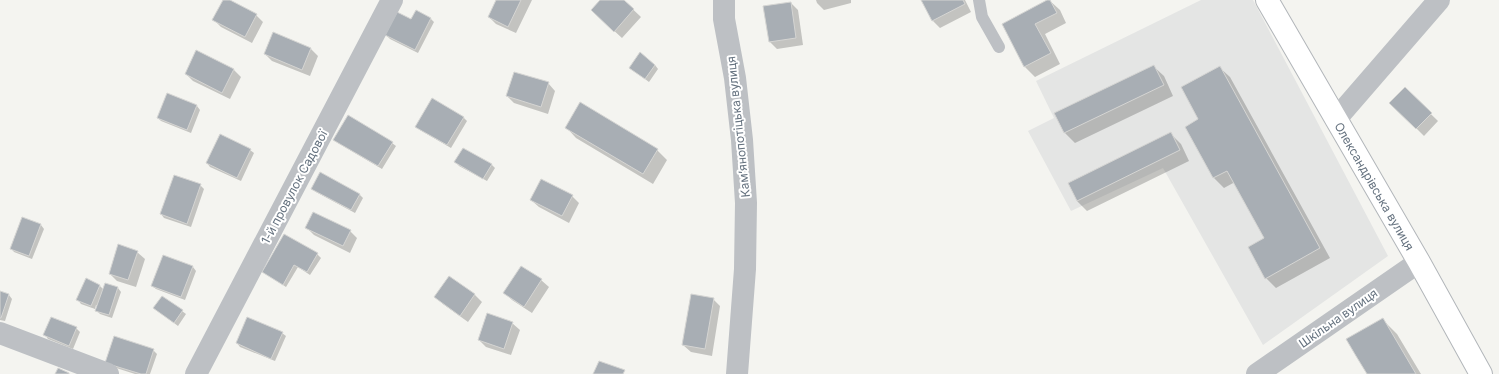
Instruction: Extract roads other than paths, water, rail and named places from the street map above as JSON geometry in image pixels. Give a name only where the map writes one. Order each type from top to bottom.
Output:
[{"type":"main road","name":"Олександрівська вулиця","points":[[1267,0],[1481,374]]},
{"type":"street","name":"1-й провулок Садової","points":[[196,374],[392,0]]},
{"type":"street","points":[[1336,119],[1439,0]]},
{"type":"street","name":"Камʼянопотіцька вулиця","points":[[723,2],[724,19],[735,78],[742,140],[746,203],[745,269],[737,374]]},
{"type":"street","name":"Шкільна вулиця","points":[[1257,374],[1418,262]]},
{"type":"street","points":[[0,333],[108,374]]},
{"type":"lane","points":[[979,0],[982,17],[999,47]]}]
